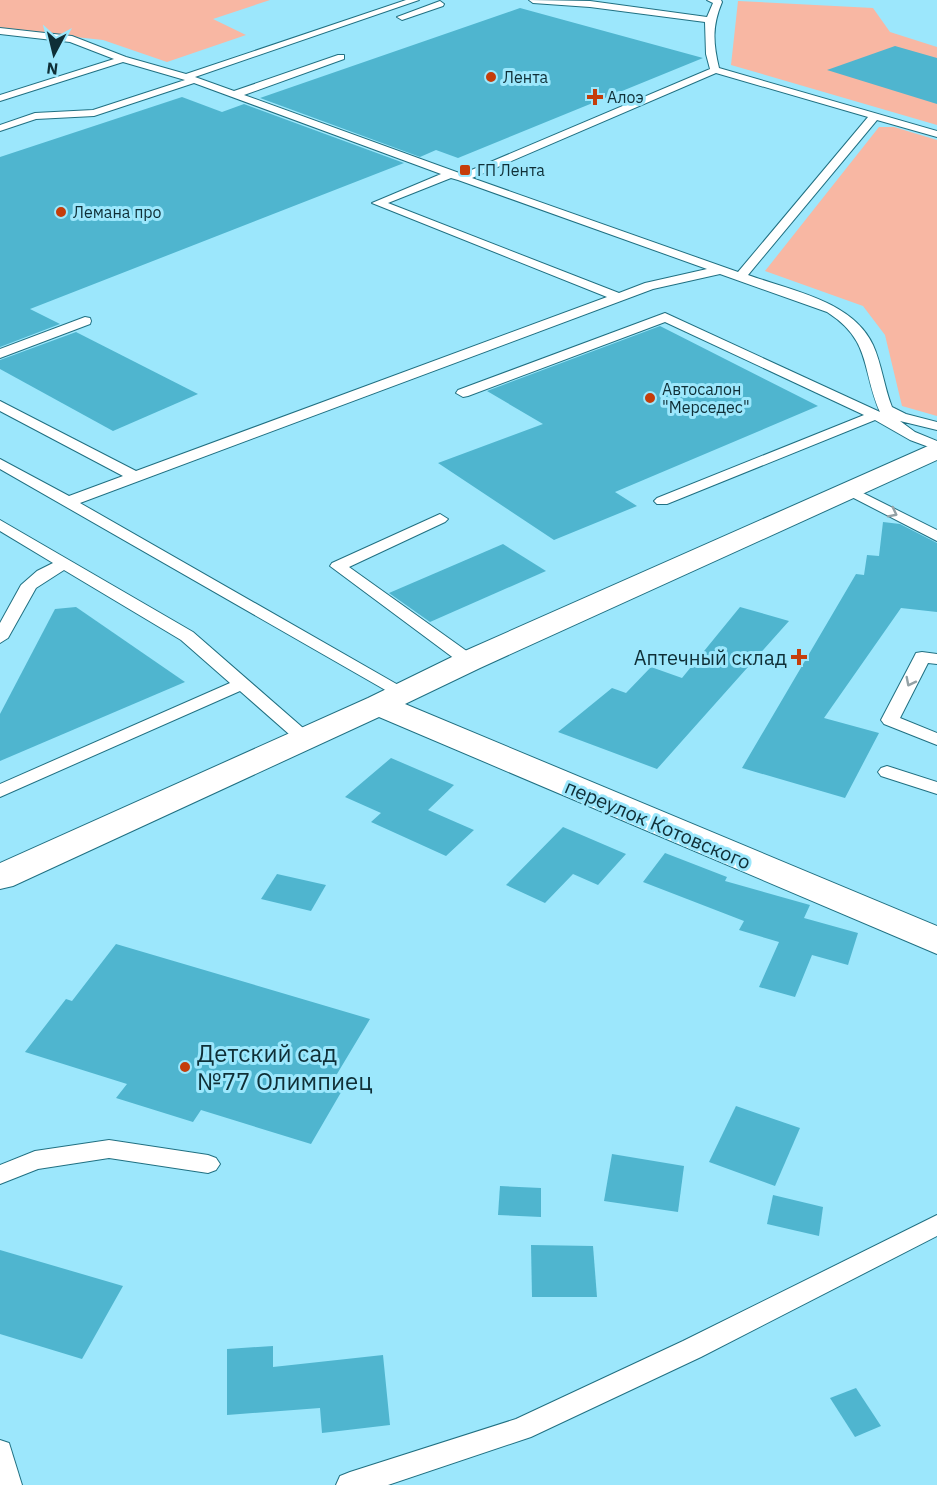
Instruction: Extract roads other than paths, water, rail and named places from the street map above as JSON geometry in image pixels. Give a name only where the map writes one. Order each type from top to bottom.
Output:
[{"type":"street","points":[[0,877],[469,661],[937,450]]},
{"type":"street","name":"переулок Котовского","points":[[390,699],[937,941]]},
{"type":"lane","points":[[0,128],[35,116],[94,113],[195,80],[415,0]]},
{"type":"lane","points":[[532,0],[590,4],[710,20]]},
{"type":"lane","points":[[711,0],[718,3],[710,20],[711,54],[715,70]]},
{"type":"lane","points":[[387,22],[440,4]]},
{"type":"lane","points":[[0,31],[72,39],[123,59],[195,80],[831,309],[847,318],[860,330],[868,351],[880,411],[895,424],[921,440],[937,446]]},
{"type":"lane","points":[[249,67],[315,46]]},
{"type":"lane","points":[[236,94],[341,57]]},
{"type":"lane","points":[[0,98],[123,59]]},
{"type":"lane","points":[[618,297],[378,203],[457,176],[715,70],[937,134]]},
{"type":"lane","points":[[195,80],[215,79]]},
{"type":"lane","points":[[740,277],[875,116]]},
{"type":"lane","points":[[67,502],[618,297],[649,286],[720,270]]},
{"type":"lane","points":[[463,393],[664,317],[880,411],[937,426]]},
{"type":"lane","points":[[0,354],[85,321]]},
{"type":"lane","points":[[0,405],[135,477]]},
{"type":"lane","points":[[662,501],[880,411]]},
{"type":"lane","points":[[0,464],[67,502],[390,699]]},
{"type":"lane","points":[[849,490],[937,536]]},
{"type":"lane","points":[[441,519],[338,566],[469,661]]},
{"type":"lane","points":[[0,525],[187,636],[304,738]]},
{"type":"lane","points":[[0,638],[29,585],[43,574],[64,563]]},
{"type":"lane","points":[[937,659],[922,657],[890,720],[937,739]]},
{"type":"lane","points":[[0,791],[242,684]]},
{"type":"lane","points":[[887,772],[937,788]]},
{"type":"lane","points":[[0,1175],[35,1160],[109,1149],[208,1164]]},
{"type":"lane","points":[[350,1485],[522,1428],[692,1349],[937,1225]]},
{"type":"lane","points":[[0,1452],[11,1484]]},
{"type":"place","name":"Лента","points":[[491,77]]},
{"type":"place","name":"Алоэ","points":[[595,97]]},
{"type":"place","name":"ГП Лента","points":[[465,170]]},
{"type":"place","name":"Лемана про","points":[[61,212]]},
{"type":"place","name":"Автосалон \"Мерседес\"","points":[[650,398]]},
{"type":"place","name":"Аптечный склад","points":[[799,657]]},
{"type":"place","name":"Детский сад №77 Олимпиец","points":[[185,1067]]}]
